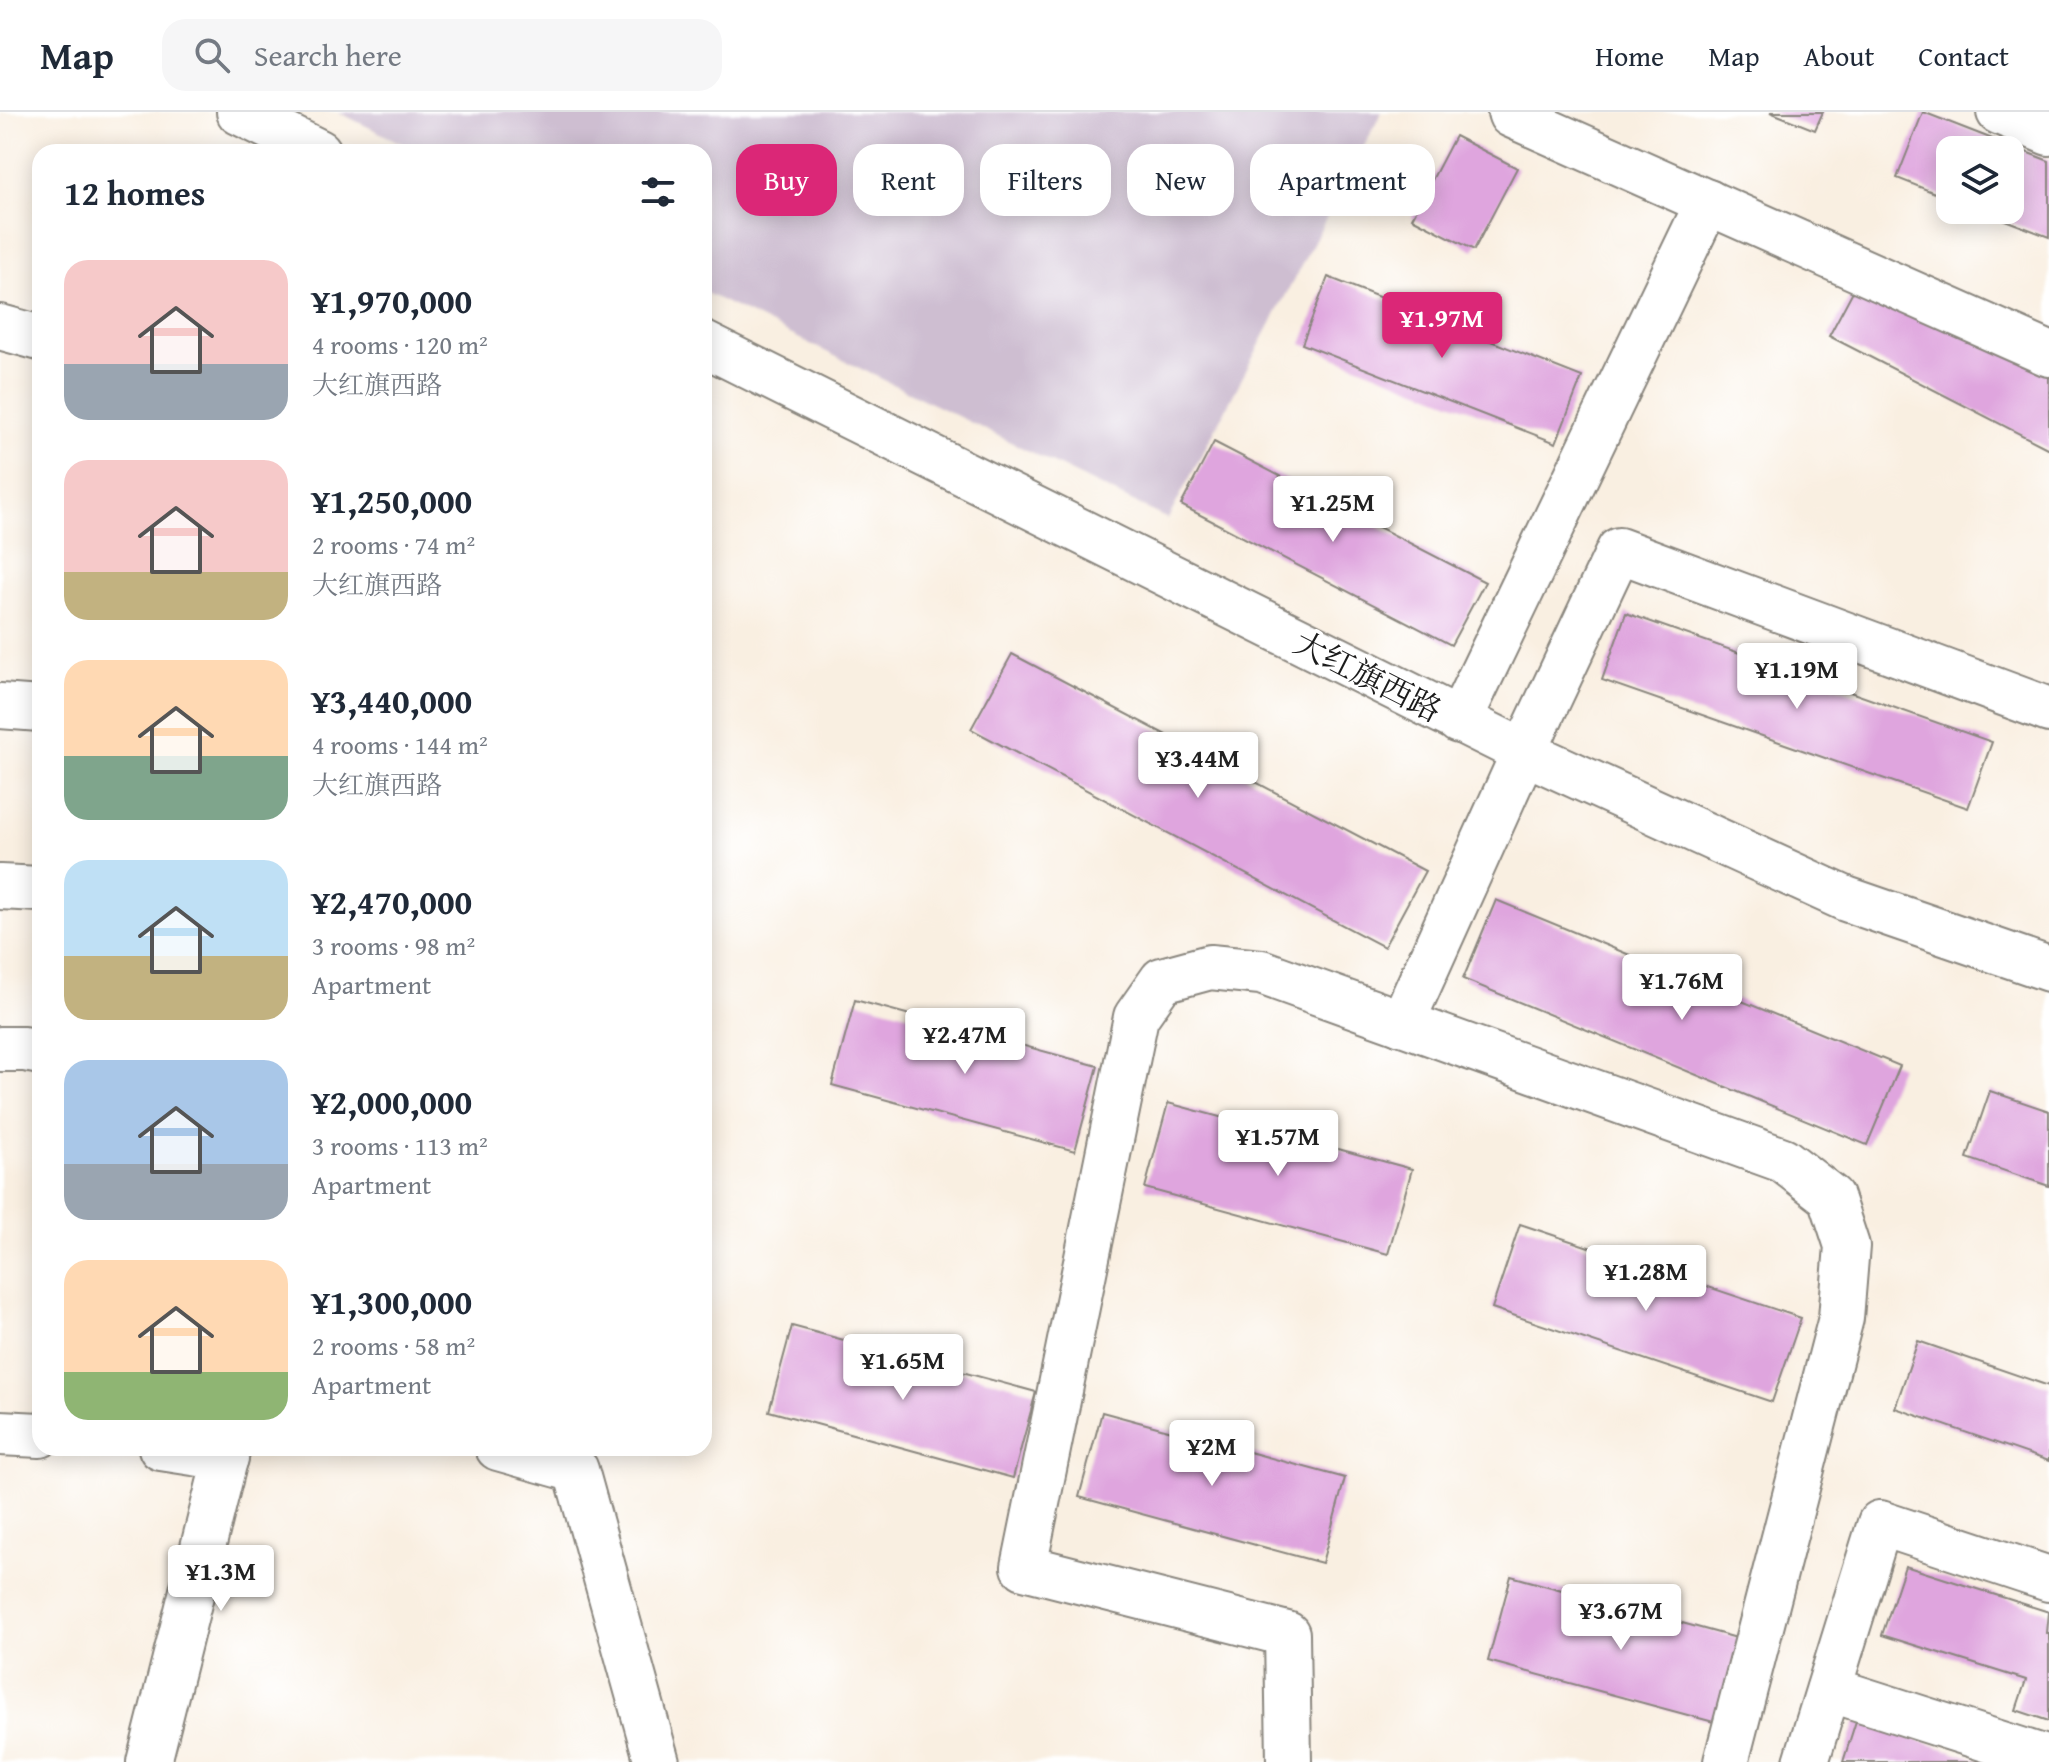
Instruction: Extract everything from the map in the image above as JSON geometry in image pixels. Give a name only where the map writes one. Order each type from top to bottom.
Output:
[{"type":"street","points":[[239,112],[303,144]]},
{"type":"street","points":[[1510,112],[2049,354]]},
{"type":"street","points":[[1999,112],[2049,133]]},
{"type":"street","points":[[1459,721],[1708,202]]},
{"type":"street","points":[[0,327],[32,336]]},
{"type":"street","name":"大红旗西路","points":[[712,348],[1524,752],[1846,899],[2049,969]]},
{"type":"street","points":[[1402,1023],[1619,550],[2049,710]]},
{"type":"street","points":[[0,706],[32,708]]},
{"type":"street","points":[[0,887],[32,889]]},
{"type":"street","points":[[1289,1762],[1287,1634],[1024,1567],[1136,1017],[1162,980],[1210,967],[1261,972],[1783,1160],[1831,1197],[1847,1246],[1841,1318],[1726,1762]]},
{"type":"street","points":[[0,1049],[32,1050]]},
{"type":"street","points":[[0,1433],[32,1435]]},
{"type":"street","points":[[149,1762],[226,1456]]},
{"type":"street","points":[[526,1456],[576,1470],[657,1762]]},
{"type":"street","points":[[1806,1762],[1880,1523],[2049,1579]]},
{"type":"street","points":[[1829,1689],[2049,1759]]},
{"type":"shaded area","points":[[338,112],[1382,112],[1365,144],[1250,144],[1250,216],[1327,216],[1168,519],[712,296],[712,144],[403,144]]},
{"type":"building","points":[[1770,112],[1823,112],[1815,130]]},
{"type":"building","points":[[1923,112],[1985,136],[1936,136],[1936,193],[1897,178]]},
{"type":"building","points":[[1455,136],[1517,168],[1474,250],[1412,218],[1435,216],[1435,174]]},
{"type":"building","points":[[2024,151],[2049,161],[2049,237],[2015,224],[2024,224]]},
{"type":"building","points":[[1863,272],[2049,369],[2049,449],[1829,336]]},
{"type":"building","points":[[1328,277],[1582,377],[1556,443],[1302,344]]},
{"type":"building","points":[[1214,442],[1485,582],[1451,645],[1181,505]]},
{"type":"building","points":[[1626,613],[1992,742],[1968,808],[1602,680]]},
{"type":"building","points":[[1012,654],[1425,871],[1384,947],[971,729]]},
{"type":"building","points":[[1496,900],[1900,1066],[1867,1145],[1463,979]]},
{"type":"building","points":[[855,1000],[1098,1066],[1075,1151],[832,1085]]},
{"type":"building","points":[[1990,1091],[2049,1111],[2049,1186],[1967,1158]]},
{"type":"building","points":[[1168,1103],[1412,1169],[1388,1254],[1145,1188]]},
{"type":"building","points":[[1520,1224],[1801,1318],[1772,1402],[1492,1308]]},
{"type":"building","points":[[792,1326],[1036,1392],[1013,1478],[769,1411]]},
{"type":"building","points":[[1918,1341],[2049,1386],[2049,1461],[1895,1408]]},
{"type":"building","points":[[1102,1412],[1345,1478],[1322,1563],[1079,1497]]},
{"type":"building","points":[[1905,1566],[2049,1612],[2049,1721],[2016,1710],[2026,1680],[1882,1635]]},
{"type":"building","points":[[1511,1576],[1755,1643],[1732,1727],[1488,1661]]},
{"type":"building","points":[[1856,1721],[1983,1761],[1983,1762],[1843,1762]]}]
